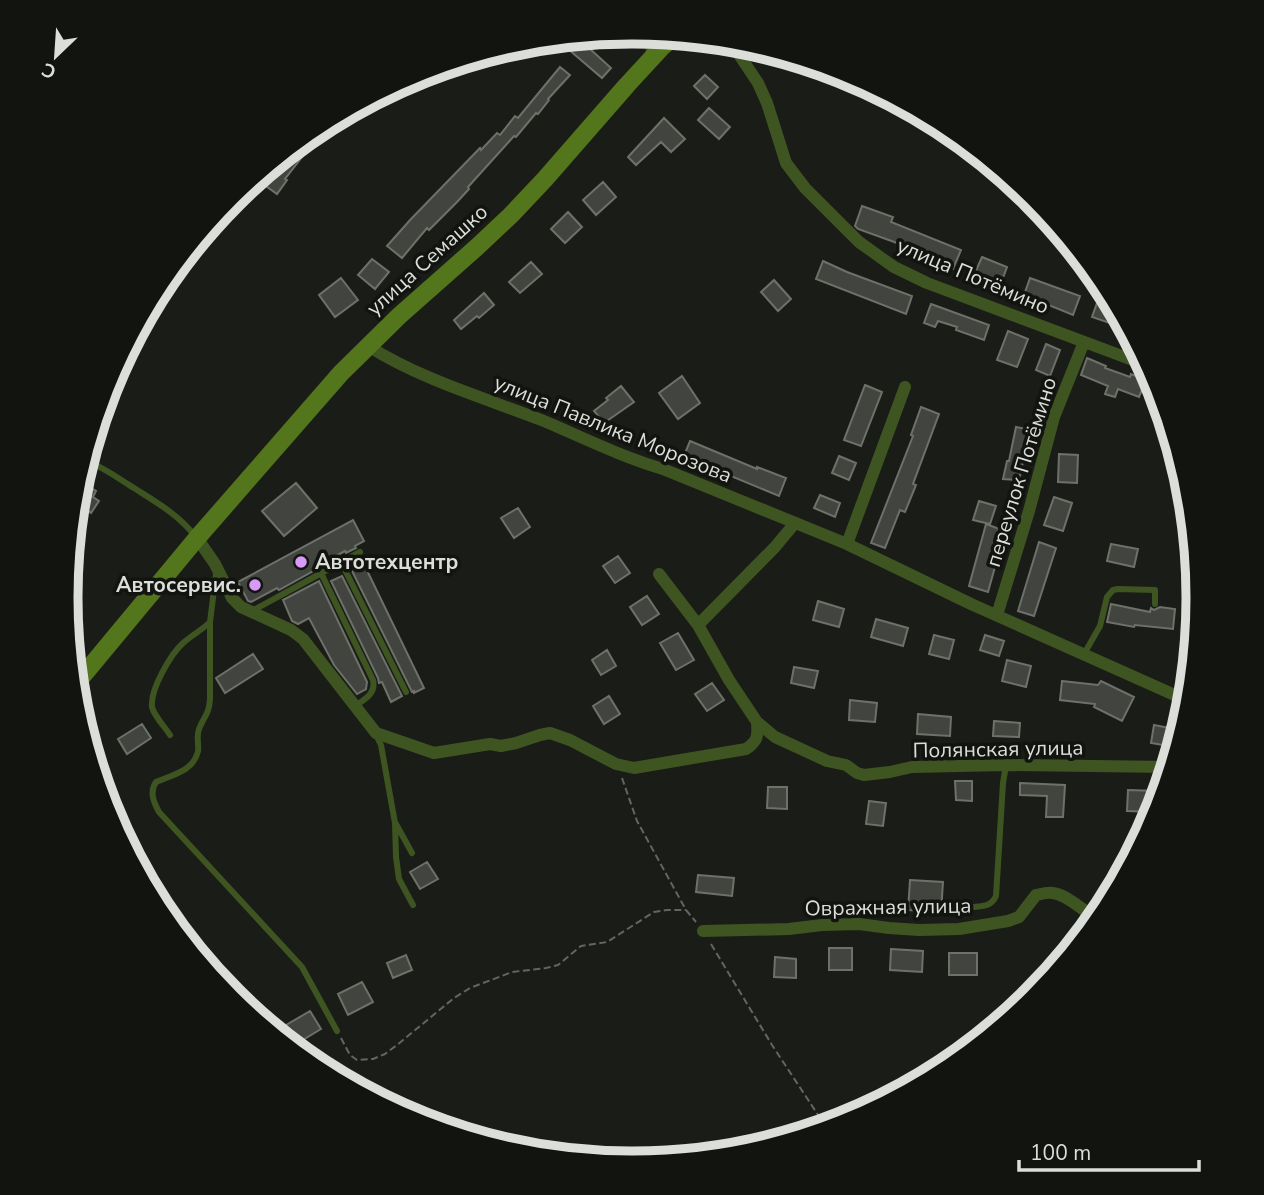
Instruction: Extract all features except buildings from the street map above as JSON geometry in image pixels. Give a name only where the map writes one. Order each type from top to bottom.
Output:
[{"type":"main road","name":"улица Семашко","points":[[84,674],[309,408],[368,346],[511,215],[666,45]]},
{"type":"street","name":"улица Потёмино","points":[[738,54],[758,83],[767,103],[786,163],[805,188],[859,242],[887,262],[927,283],[1132,360]]},
{"type":"street","name":"переулок Потёмино","points":[[997,615],[1029,511],[1054,416],[1084,342]]},
{"type":"street","name":"улица Павлика Морозова","points":[[368,346],[400,365],[847,544],[971,604],[1177,695]]},
{"type":"street","points":[[847,544],[905,387]]},
{"type":"street","points":[[698,625],[795,523]]},
{"type":"street","points":[[197,538],[217,568],[232,598],[241,607],[291,630],[303,639],[376,733],[434,753],[490,744],[501,746],[550,733],[617,764],[634,768],[735,752],[762,739],[775,737]]},
{"type":"street","name":"Полянская улица","points":[[659,574],[698,625],[729,680],[758,722],[775,737],[827,761],[846,765],[857,773],[864,775],[912,767],[1006,765],[1159,767]]},
{"type":"street","points":[[754,744],[758,722]]},
{"type":"street","name":"Овражная улица","points":[[703,931],[859,924],[919,930],[959,929],[1019,917],[1036,895],[1049,892],[1056,893],[1087,912]]},
{"type":"lane","points":[[649,44],[650,61]]},
{"type":"lane","points":[[95,465],[167,510],[186,524],[197,538]]},
{"type":"lane","points":[[252,611],[360,552]]},
{"type":"lane","points":[[341,562],[406,692]]},
{"type":"lane","points":[[217,568],[210,622],[209,710],[199,728],[197,756],[189,768],[156,782],[152,787],[152,795],[159,812],[302,967],[337,1031]]},
{"type":"lane","points":[[321,573],[373,680],[370,695],[355,706]]},
{"type":"lane","points":[[1084,654],[1100,626],[1107,597],[1113,590],[1155,590],[1155,604]]},
{"type":"lane","points":[[170,735],[152,709],[157,684],[180,645],[210,622]]},
{"type":"lane","points":[[376,733],[395,823],[399,879],[413,905]]},
{"type":"lane","points":[[972,907],[991,904],[996,895],[1006,765]]},
{"type":"lane","points":[[395,823],[412,853]]},
{"type":"path","points":[[617,764],[637,821],[686,910],[703,931],[820,1118]]},
{"type":"path","points":[[337,1031],[350,1055],[357,1060],[373,1059],[385,1054],[470,988],[512,972],[558,965],[581,946],[607,942],[654,912],[667,909],[686,910]]},
{"type":"place","name":"Автотехцентр","points":[[301,562]]},
{"type":"place","name":"Автосервис.","points":[[255,585]]}]
